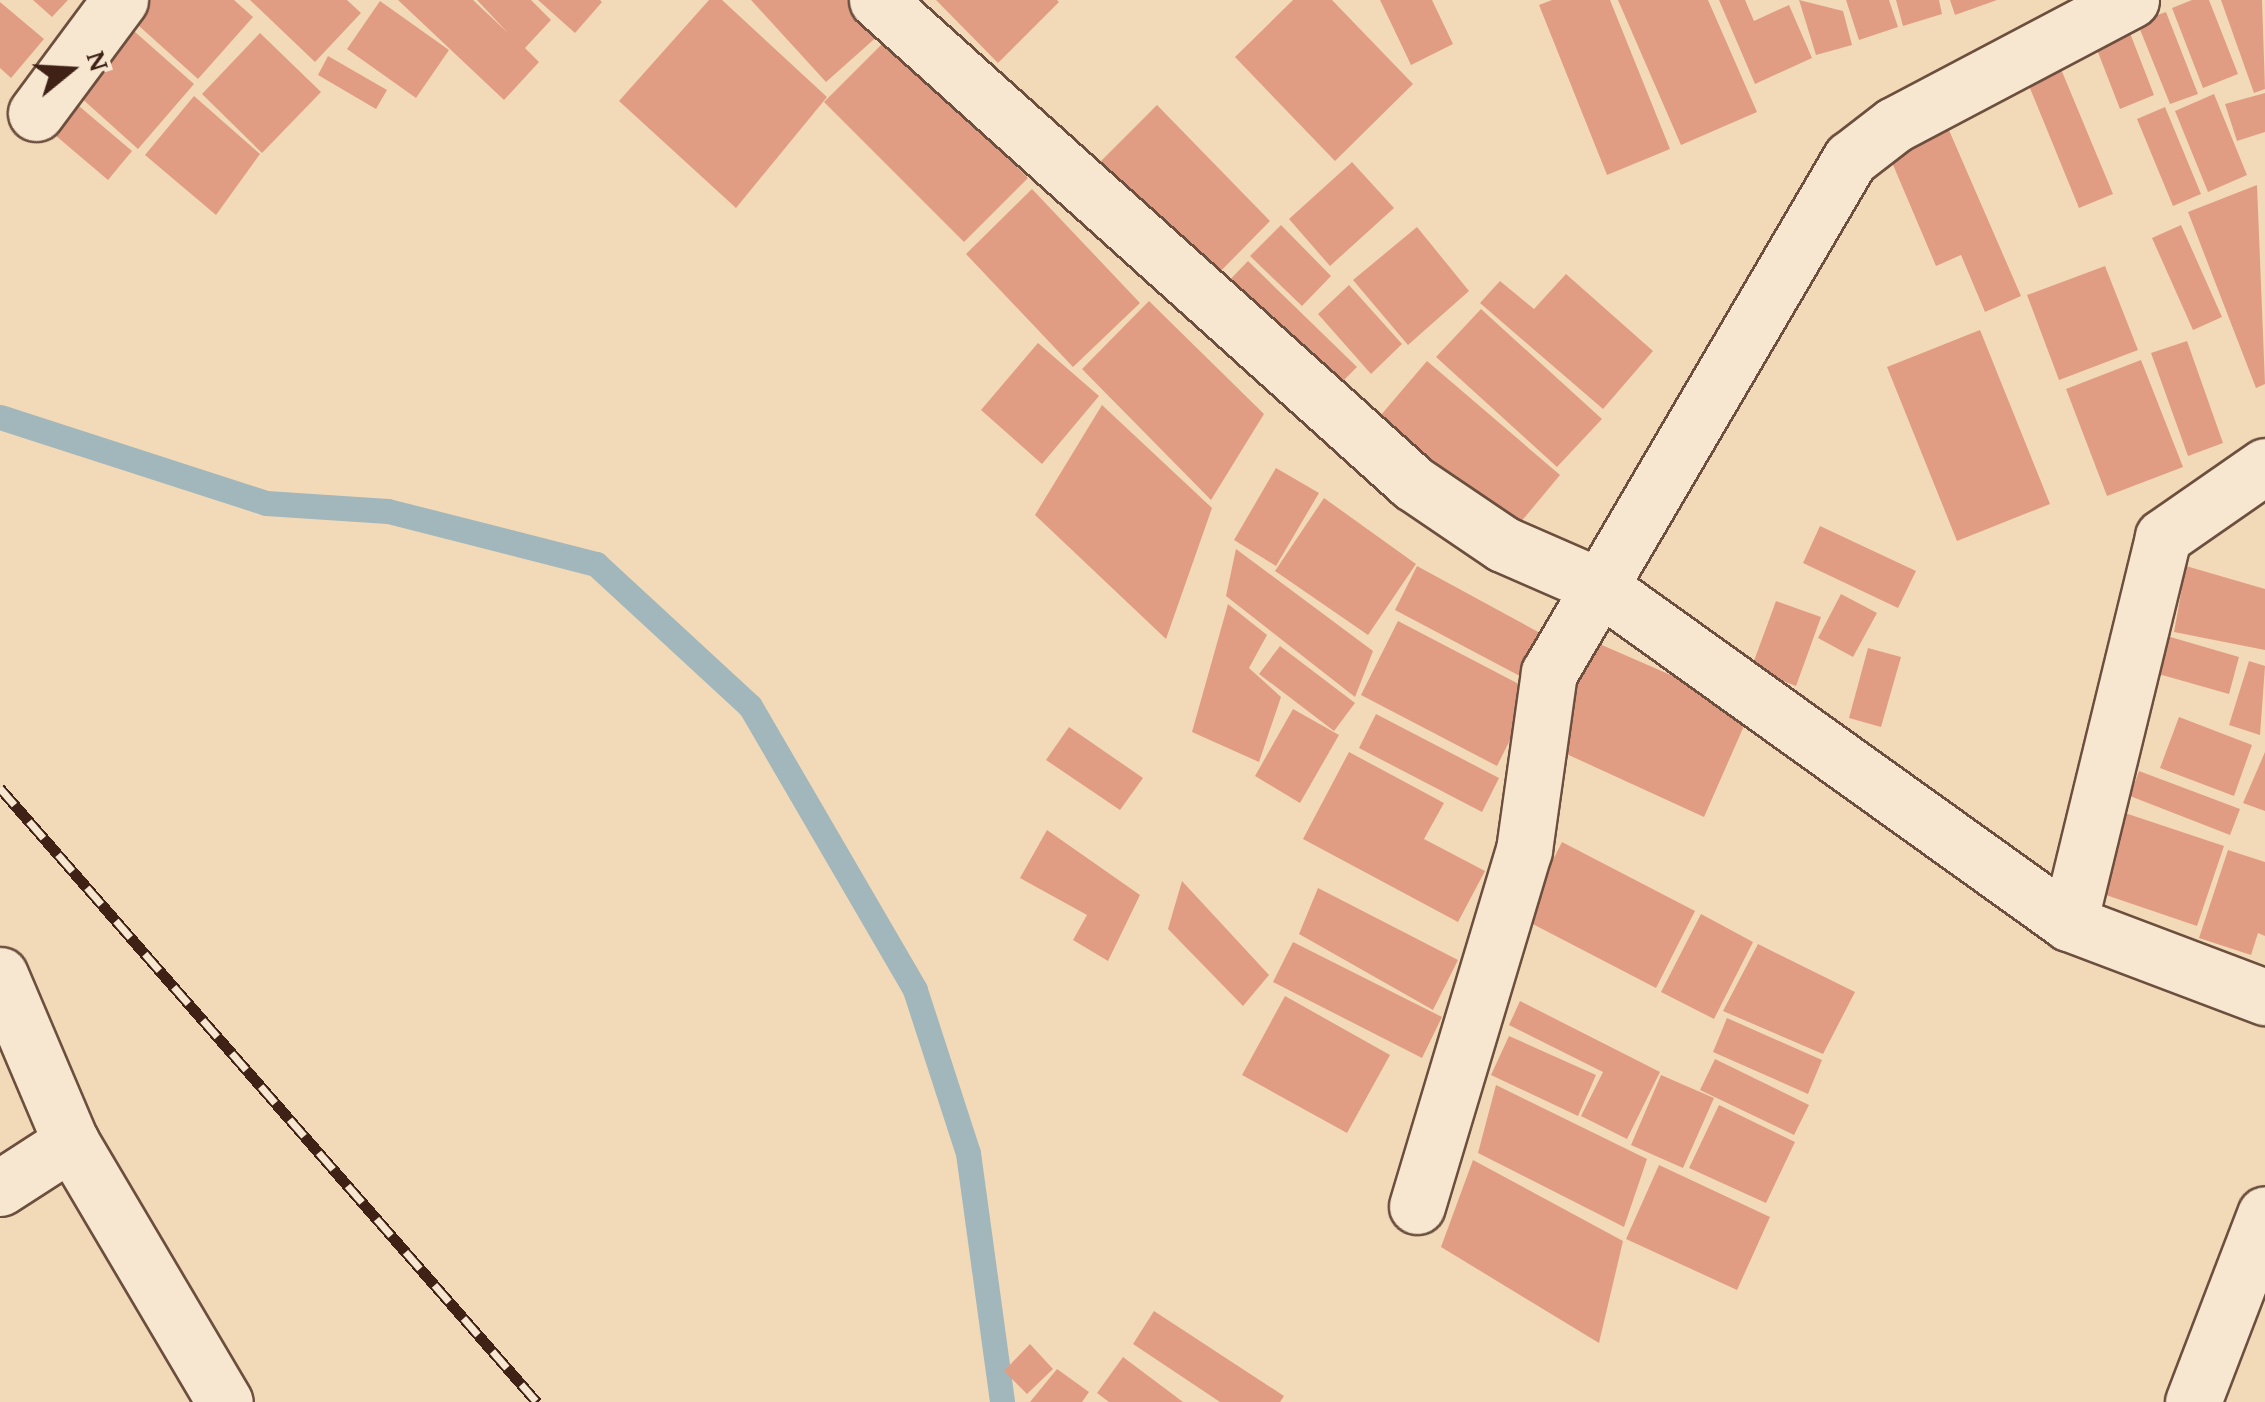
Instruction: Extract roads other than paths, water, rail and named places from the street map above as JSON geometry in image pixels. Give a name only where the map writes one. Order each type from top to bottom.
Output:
[{"type":"street","points":[[36,113],[120,0]]},
{"type":"street","points":[[877,0],[1414,483],[1503,544],[1599,586],[2069,922],[2265,997]]},
{"type":"street","points":[[1417,1206],[1524,850],[1549,674],[1850,159],[1894,125],[2131,0]]},
{"type":"street","points":[[2069,922],[2162,537],[2265,466]]},
{"type":"street","points":[[0,974],[71,1142],[226,1402]]},
{"type":"street","points":[[0,1188],[71,1142]]},
{"type":"street","points":[[2193,1402],[2265,1214]]},
{"type":"waterway","points":[[0,417],[266,503],[388,511],[596,564],[750,706],[915,990],[968,1153],[1002,1402]]},
{"type":"railway","points":[[0,788],[537,1402]]}]
